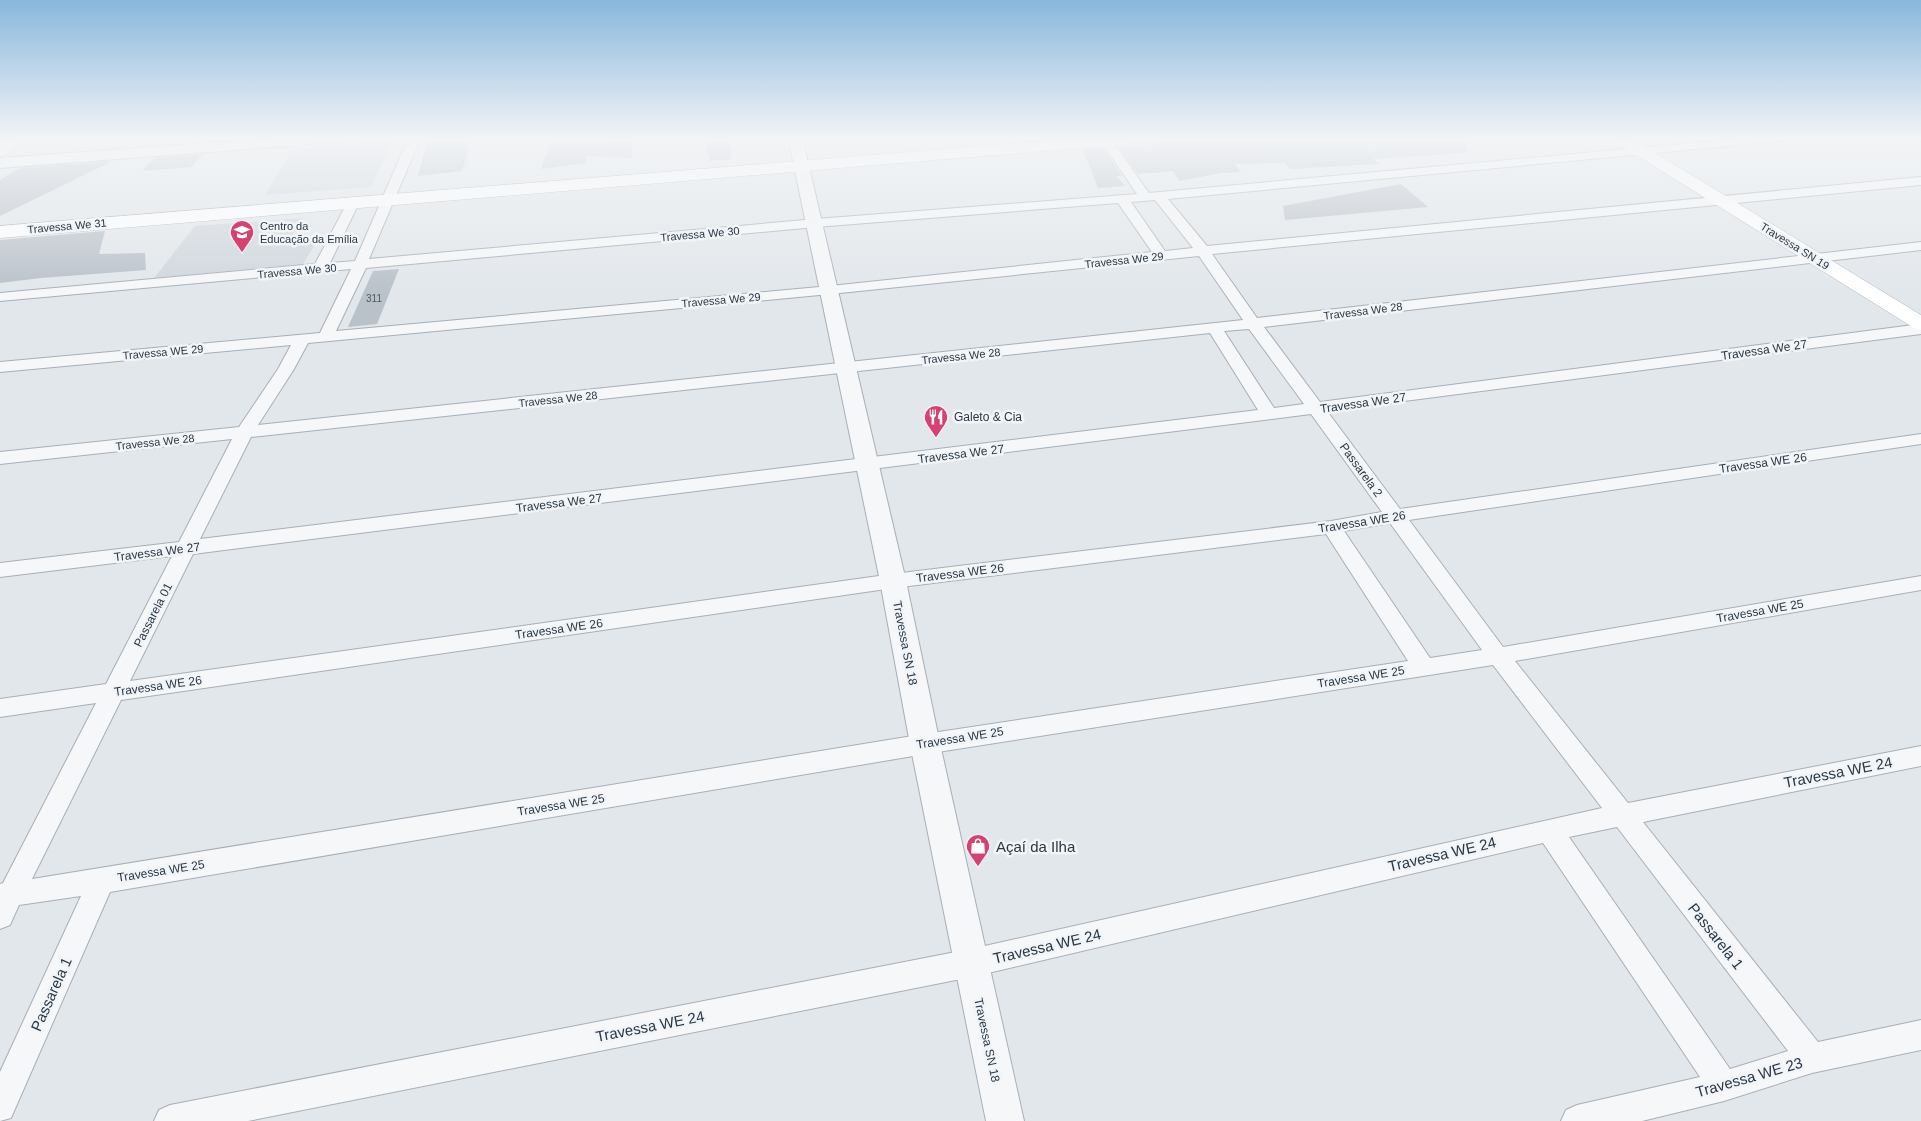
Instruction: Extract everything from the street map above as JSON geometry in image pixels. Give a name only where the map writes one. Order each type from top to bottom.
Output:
[{"type":"main road","name":"Travessa We 31","points":[[0,232],[353,202],[529,189]]},
{"type":"main road","name":"Travessa SN 19","points":[[1702,189],[1921,324]]},
{"type":"street","points":[[326,336],[360,265],[392,189]]},
{"type":"street","name":"Travessa SN 18","points":[[807,189],[816,223],[893,581],[925,744],[1005,1121]]},
{"type":"street","name":"Passarela 2","points":[[1147,189],[1203,251],[1253,323],[1498,656],[1620,814]]},
{"type":"street","name":"Travessa We 30","points":[[0,297],[816,223],[1225,189]]},
{"type":"street","name":"Travessa We 29","points":[[326,336],[830,290],[1203,251],[1838,189]]},
{"type":"street","points":[[1122,199],[1162,256]]},
{"type":"street","points":[[320,269],[353,202]]},
{"type":"street","name":"Travessa We 28","points":[[0,458],[1214,328],[1921,246]]},
{"type":"street","points":[[1214,328],[1270,415]]},
{"type":"street","name":"Travessa We 27","points":[[0,570],[867,466],[1921,329]]},
{"type":"street","name":"Travessa WE 29","points":[[0,367],[326,336]]},
{"type":"street","name":"Passarela 01","points":[[4,902],[244,433],[286,369],[302,339]]},
{"type":"street","name":"Travessa WE 26","points":[[0,708],[893,581],[1331,527],[1395,516],[1921,440]]},
{"type":"street","points":[[1331,527],[1424,667]]},
{"type":"street","name":"Travessa WE 25","points":[[4,902],[101,881],[925,744],[1498,656],[1921,582]]},
{"type":"street","name":"Travessa WE 24","points":[[170,1121],[971,963],[1620,814],[1921,756]]},
{"type":"street","name":"Passarela 1","points":[[1620,814],[1812,1058]]},
{"type":"street","points":[[1549,830],[1724,1086]]},
{"type":"street","name":"Passarela 1","points":[[0,1107],[101,881]]},
{"type":"street","name":"Travessa WE 23","points":[[1577,1121],[1724,1086],[1812,1058],[1921,1035]]},
{"type":"shaded area","points":[[268,189],[340,189],[265,195]]},
{"type":"shaded area","name":"Centro da Educação da Emília","points":[[303,218],[288,241],[319,238],[303,264],[154,278],[195,226]]},
{"type":"building","points":[[0,189],[55,189],[0,216]]},
{"type":"building","points":[[1373,189],[1407,189],[1428,207],[1285,220],[1283,206]]},
{"type":"building","points":[[105,231],[99,254],[145,253],[146,270],[0,283],[0,240]]},
{"type":"building","points":[[399,269],[377,324],[348,327],[373,271]]},
{"type":"place","name":"Centro da Educação da Emília","points":[[242,253]]},
{"type":"place","name":"Galeto & Cia","points":[[936,438]]},
{"type":"place","name":"Açaí da Ilha","points":[[978,867]]}]
